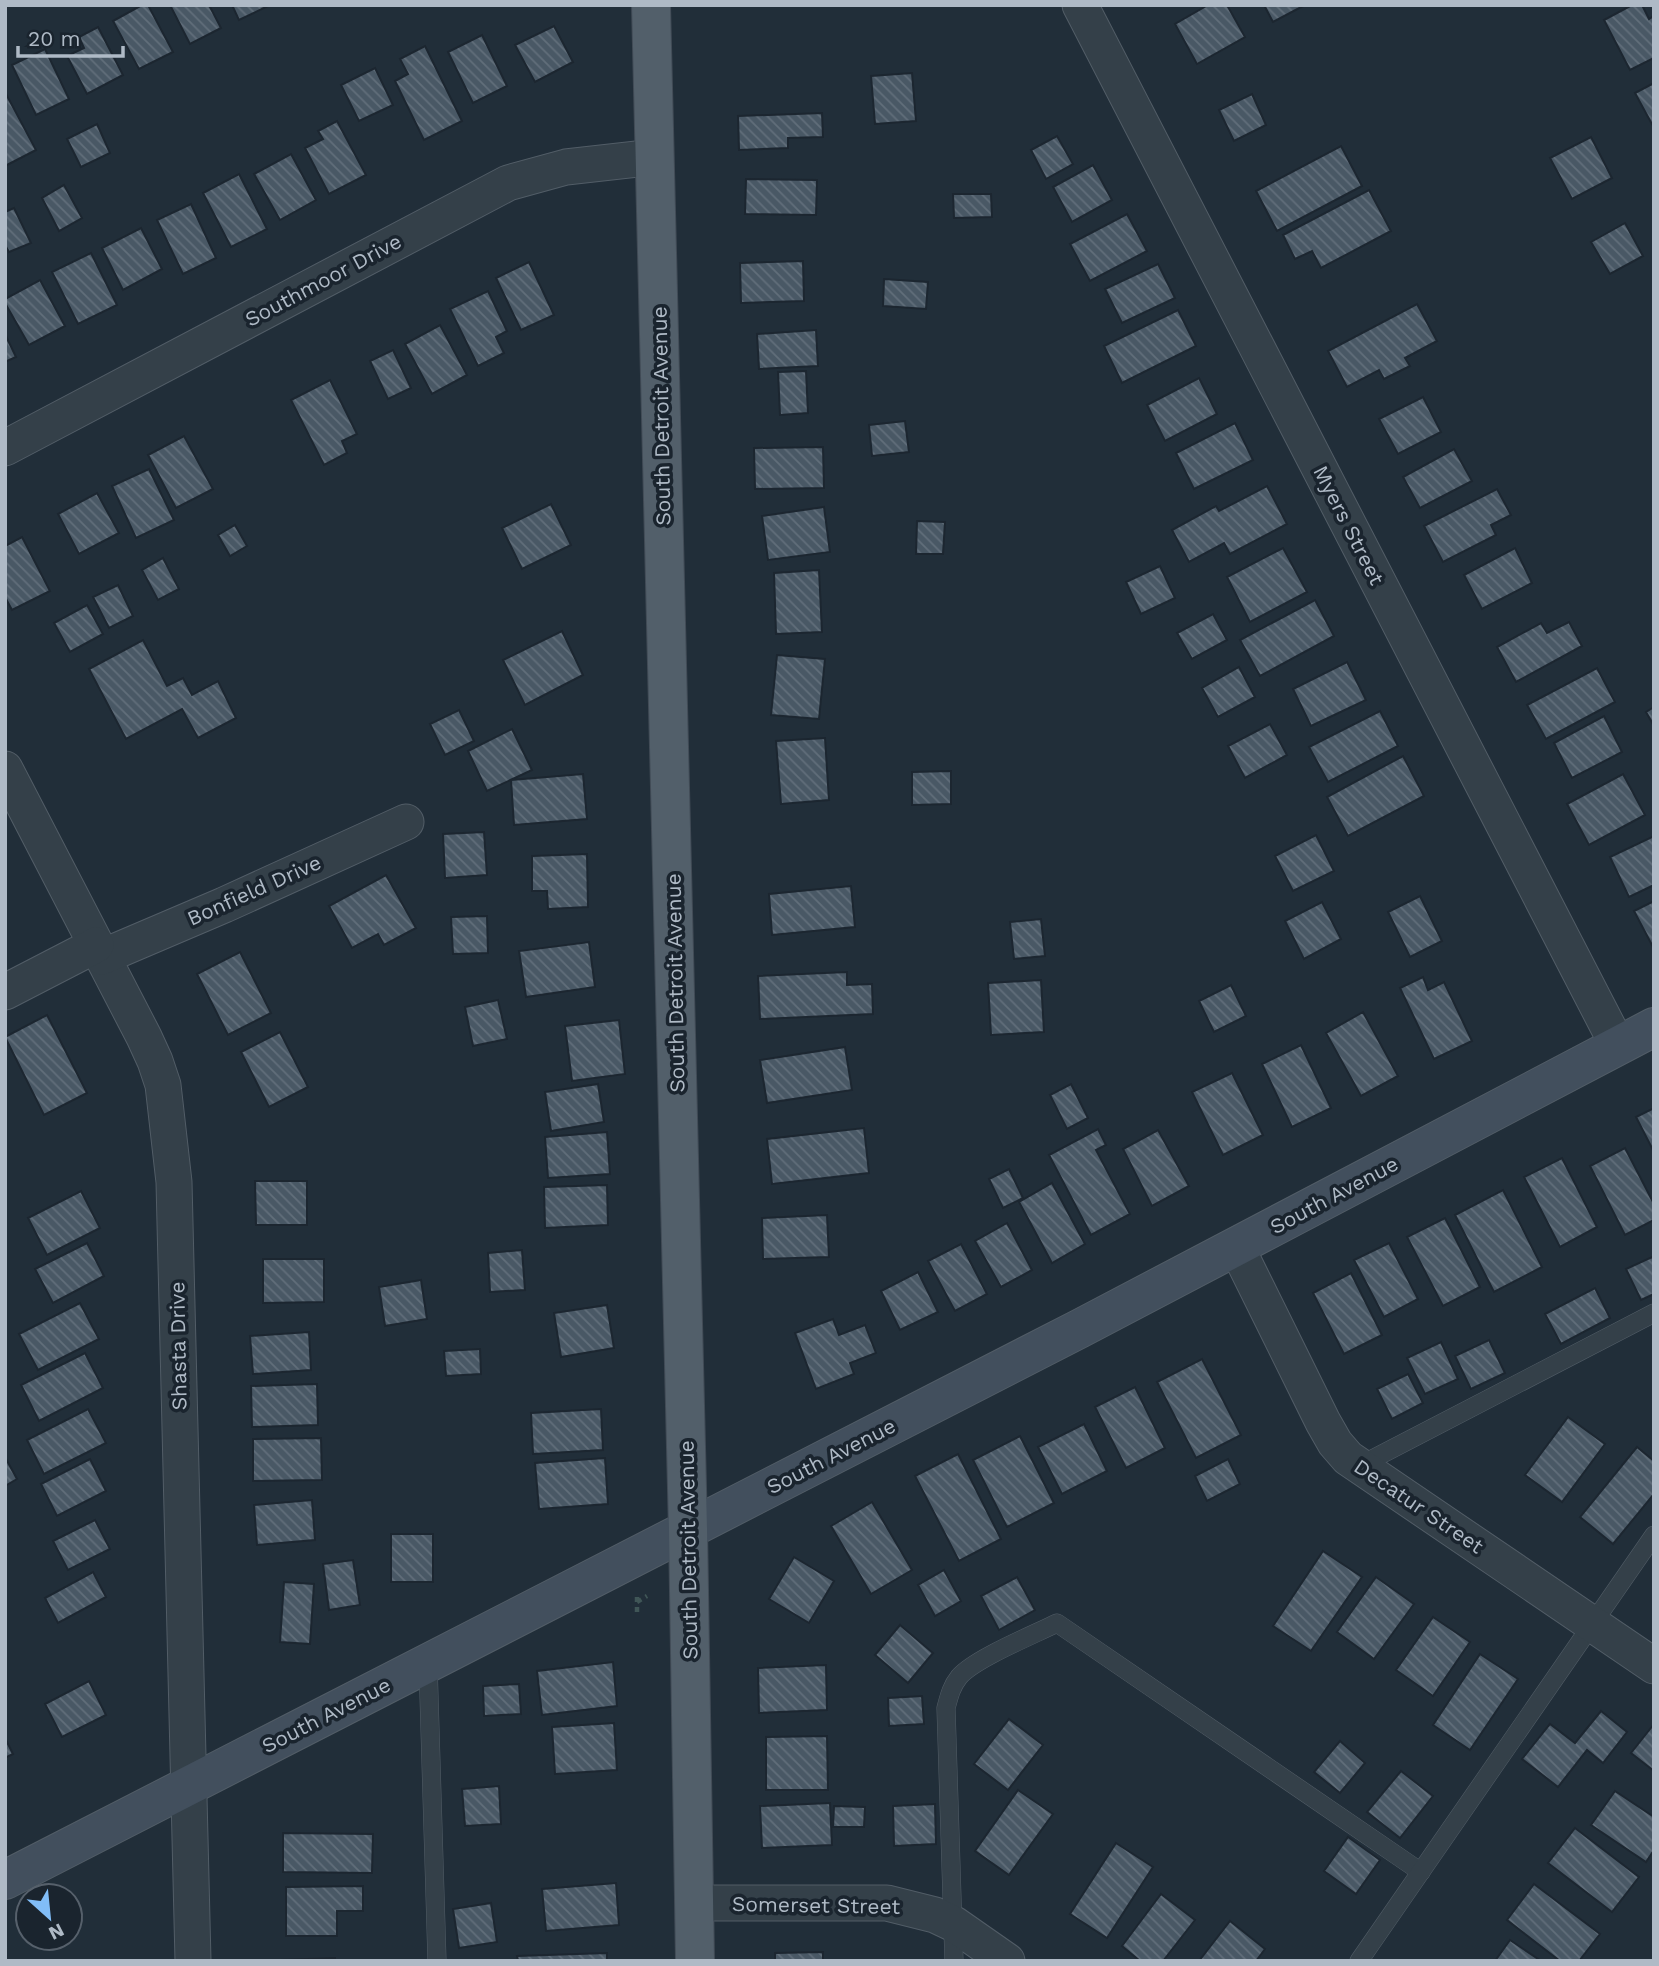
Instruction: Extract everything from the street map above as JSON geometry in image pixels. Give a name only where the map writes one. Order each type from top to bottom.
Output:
[{"type":"main road","name":"South Detroit Avenue","points":[[651,5],[688,1529],[695,1961]]},
{"type":"street","name":"Myers Street","points":[[1080,5],[1618,1046]]},
{"type":"street","name":"Southmoor Drive","points":[[5,449],[508,183],[566,167],[655,157]]},
{"type":"street","name":"Shasta Drive","points":[[5,769],[144,1037],[163,1085],[174,1182],[193,1961]]},
{"type":"street","name":"Bonfield Drive","points":[[5,992],[99,951],[223,905],[405,822]]},
{"type":"street","name":"South Avenue","points":[[5,1880],[1067,1336],[1654,1027]]},
{"type":"street","name":"Decatur Street","points":[[1236,1247],[1323,1422],[1335,1443],[1348,1458],[1654,1667]]},
{"type":"street","name":"Somerset Street","points":[[694,1903],[887,1903],[935,1915],[954,1924],[1007,1961]]},
{"type":"lane","points":[[1359,1466],[1654,1313]]},
{"type":"lane","points":[[1360,1961],[1654,1535]]},
{"type":"lane","points":[[954,1961],[946,1708],[950,1690],[960,1676],[976,1664],[1057,1623],[1421,1872]]},
{"type":"lane","points":[[428,1663],[438,1961]]},
{"type":"path","points":[[636,1592],[637,1615]]},
{"type":"path","points":[[637,1602],[647,1596]]},
{"type":"building","points":[[142,5],[148,5],[173,52],[139,69],[113,21]]},
{"type":"building","points":[[170,5],[209,5],[221,28],[190,44]]},
{"type":"building","points":[[232,5],[270,5],[239,20]]},
{"type":"building","points":[[1208,5],[1227,5],[1245,37],[1197,64],[1175,24]]},
{"type":"building","points":[[1264,5],[1305,5],[1273,22]]},
{"type":"building","points":[[1632,5],[1642,5],[1649,19],[1652,17],[1654,20],[1654,58],[1630,70],[1604,20]]},
{"type":"building","points":[[554,26],[573,62],[535,82],[515,45]]},
{"type":"building","points":[[98,27],[123,75],[87,94],[67,56],[84,48],[79,37]]},
{"type":"building","points":[[482,35],[507,86],[473,103],[448,52]]},
{"type":"building","points":[[425,46],[462,121],[424,140],[395,81],[408,74],[400,59]]},
{"type":"building","points":[[45,49],[69,99],[36,115],[12,65]]},
{"type":"building","points":[[375,68],[393,105],[359,121],[341,85]]},
{"type":"building","points":[[912,73],[916,121],[875,124],[871,76]]},
{"type":"building","points":[[1654,83],[1654,128],[1635,93]]},
{"type":"building","points":[[5,92],[36,150],[5,166]]},
{"type":"building","points":[[1252,94],[1266,125],[1234,141],[1219,110]]},
{"type":"building","points":[[822,113],[823,137],[788,138],[788,148],[739,150],[738,116]]},
{"type":"building","points":[[337,121],[366,175],[329,194],[305,148],[323,139],[318,131]]},
{"type":"building","points":[[97,124],[110,153],[81,167],[67,139]]},
{"type":"building","points":[[1057,136],[1073,164],[1046,179],[1031,150]]},
{"type":"building","points":[[1591,137],[1612,178],[1572,199],[1550,158]]},
{"type":"building","points":[[1341,146],[1362,186],[1277,231],[1256,191]]},
{"type":"building","points":[[291,154],[316,200],[280,220],[254,174]]},
{"type":"building","points":[[1093,165],[1112,200],[1072,222],[1053,187]]},
{"type":"building","points":[[239,174],[267,229],[231,247],[203,193]]},
{"type":"building","points":[[746,179],[817,180],[816,215],[745,214]]},
{"type":"building","points":[[64,185],[82,218],[59,231],[42,198]]},
{"type":"building","points":[[1369,190],[1391,231],[1321,268],[1312,251],[1295,259],[1283,235]]},
{"type":"building","points":[[953,194],[991,194],[992,217],[954,218]]},
{"type":"building","points":[[191,204],[216,258],[183,274],[157,220]]},
{"type":"building","points":[[14,208],[31,243],[9,252],[5,245],[5,212]]},
{"type":"building","points":[[1127,214],[1147,251],[1090,281],[1070,244]]},
{"type":"building","points":[[1625,223],[1643,256],[1610,274],[1591,242]]},
{"type":"building","points":[[141,228],[162,269],[123,290],[102,248]]},
{"type":"building","points":[[91,253],[117,305],[78,324],[52,272]]},
{"type":"building","points":[[803,261],[804,301],[741,303],[740,263]]},
{"type":"building","points":[[529,262],[554,315],[521,330],[496,278]]},
{"type":"building","points":[[1158,264],[1175,298],[1122,323],[1105,289]]},
{"type":"building","points":[[884,279],[928,282],[926,309],[883,306]]},
{"type":"building","points":[[40,280],[65,326],[29,345],[5,299]]},
{"type":"building","points":[[488,291],[507,331],[496,337],[504,353],[478,366],[450,309]]},
{"type":"building","points":[[1417,304],[1437,341],[1405,358],[1410,366],[1384,379],[1379,370],[1347,387],[1328,351]]},
{"type":"building","points":[[1178,310],[1196,346],[1122,383],[1104,346]]},
{"type":"building","points":[[440,325],[467,375],[432,394],[405,344]]},
{"type":"building","points":[[816,330],[818,366],[759,369],[757,334]]},
{"type":"building","points":[[5,334],[16,357],[5,362]]},
{"type":"building","points":[[393,350],[411,388],[388,399],[370,361]]},
{"type":"building","points":[[806,371],[808,413],[780,415],[778,372]]},
{"type":"building","points":[[1199,378],[1217,414],[1165,441],[1147,405]]},
{"type":"building","points":[[330,380],[357,434],[342,441],[347,453],[324,465],[291,400]]},
{"type":"building","points":[[1423,397],[1441,432],[1398,454],[1379,419]]},
{"type":"building","points":[[905,421],[909,452],[872,456],[869,425]]},
{"type":"building","points":[[1235,423],[1253,460],[1194,489],[1176,453]]},
{"type":"building","points":[[184,436],[213,489],[176,508],[148,455]]},
{"type":"building","points":[[823,447],[824,488],[755,489],[754,448]]},
{"type":"building","points":[[1454,449],[1472,481],[1420,508],[1403,477]]},
{"type":"building","points":[[149,469],[174,520],[136,538],[112,486]]},
{"type":"building","points":[[1267,486],[1287,524],[1230,554],[1224,543],[1189,562],[1172,530],[1216,506],[1219,511]]},
{"type":"building","points":[[1497,489],[1511,515],[1491,525],[1496,535],[1443,562],[1424,526]]},
{"type":"building","points":[[97,493],[119,533],[79,554],[58,514]]},
{"type":"building","points":[[551,504],[571,545],[522,569],[502,528]]},
{"type":"building","points":[[824,507],[830,552],[768,560],[762,516]]},
{"type":"building","points":[[917,521],[945,522],[943,554],[916,554]]},
{"type":"building","points":[[235,525],[247,546],[230,556],[218,535]]},
{"type":"building","points":[[22,537],[50,591],[12,610],[5,597],[5,546]]},
{"type":"building","points":[[1283,548],[1307,592],[1250,622],[1227,577]]},
{"type":"building","points":[[1515,548],[1532,583],[1482,609],[1464,575]]},
{"type":"building","points":[[163,558],[179,589],[158,600],[142,570]]},
{"type":"building","points":[[1160,566],[1175,598],[1141,614],[1126,582]]},
{"type":"building","points":[[819,570],[822,632],[776,634],[774,573]]},
{"type":"building","points":[[118,585],[133,616],[109,628],[93,597]]},
{"type":"building","points":[[1315,600],[1334,636],[1260,676],[1240,640]]},
{"type":"building","points":[[87,605],[103,634],[70,652],[54,623]]},
{"type":"building","points":[[1213,614],[1227,640],[1192,659],[1177,633]]},
{"type":"building","points":[[1569,622],[1582,646],[1516,682],[1497,647],[1541,623],[1547,633]]},
{"type":"building","points":[[562,631],[583,675],[525,705],[503,660]]},
{"type":"building","points":[[143,640],[167,686],[183,678],[192,695],[218,681],[236,718],[198,738],[182,709],[126,739],[89,669]]},
{"type":"building","points":[[777,655],[825,659],[819,719],[771,715]]},
{"type":"building","points":[[1347,662],[1366,700],[1311,726],[1293,689]]},
{"type":"building","points":[[1239,667],[1255,697],[1218,717],[1202,688]]},
{"type":"building","points":[[1597,668],[1615,702],[1546,739],[1527,705]]},
{"type":"building","points":[[1654,707],[1654,726],[1646,712]]},
{"type":"building","points":[[459,710],[474,741],[445,755],[430,724]]},
{"type":"building","points":[[1380,711],[1398,746],[1328,782],[1309,747]]},
{"type":"building","points":[[1604,716],[1622,752],[1572,778],[1554,743]]},
{"type":"building","points":[[1270,724],[1287,755],[1245,778],[1228,746]]},
{"type":"building","points":[[512,729],[532,770],[487,791],[468,751]]},
{"type":"building","points":[[825,738],[829,800],[781,804],[776,741]]},
{"type":"building","points":[[1403,756],[1424,796],[1348,836],[1327,797]]},
{"type":"building","points":[[951,771],[951,804],[912,805],[912,772]]},
{"type":"building","points":[[583,774],[587,819],[514,825],[511,780]]},
{"type":"building","points":[[1623,774],[1645,815],[1589,845],[1567,804]]},
{"type":"building","points":[[484,832],[487,875],[445,878],[443,834]]},
{"type":"building","points":[[1316,835],[1334,871],[1293,891],[1275,856]]},
{"type":"building","points":[[1654,836],[1654,885],[1629,897],[1610,857]]},
{"type":"building","points":[[587,854],[588,907],[548,909],[547,891],[532,891],[532,856]]},
{"type":"building","points":[[386,875],[416,928],[384,945],[378,934],[352,948],[329,906]]},
{"type":"building","points":[[851,886],[855,927],[772,935],[769,894]]},
{"type":"building","points":[[1420,896],[1442,941],[1410,957],[1388,912]]},
{"type":"building","points":[[1654,901],[1654,947],[1653,947],[1634,911]]},
{"type":"building","points":[[1322,902],[1341,939],[1304,959],[1285,921]]},
{"type":"building","points":[[487,916],[488,953],[453,954],[451,917]]},
{"type":"building","points":[[1041,919],[1045,956],[1014,959],[1010,922]]},
{"type":"building","points":[[589,942],[595,987],[526,997],[519,951]]},
{"type":"building","points":[[240,952],[271,1013],[228,1035],[197,974]]},
{"type":"building","points":[[847,972],[847,985],[872,984],[873,1014],[760,1019],[758,976]]},
{"type":"building","points":[[1423,977],[1428,990],[1444,982],[1472,1041],[1434,1059],[1400,988]]},
{"type":"building","points":[[1041,980],[1044,1032],[991,1035],[988,983]]},
{"type":"building","points":[[1231,985],[1246,1016],[1214,1032],[1199,1001]]},
{"type":"building","points":[[498,1000],[507,1039],[473,1046],[465,1007]]},
{"type":"building","points":[[1363,1012],[1398,1076],[1361,1096],[1326,1033]]},
{"type":"building","points":[[47,1015],[87,1093],[44,1115],[5,1037]]},
{"type":"building","points":[[619,1020],[625,1074],[572,1081],[565,1026]]},
{"type":"building","points":[[280,1032],[308,1087],[269,1107],[241,1052]]},
{"type":"building","points":[[1301,1045],[1331,1108],[1292,1127],[1262,1064]]},
{"type":"building","points":[[845,1047],[852,1090],[767,1103],[760,1060]]},
{"type":"building","points":[[1232,1073],[1263,1135],[1223,1155],[1192,1092]]},
{"type":"building","points":[[598,1084],[604,1122],[551,1131],[545,1092]]},
{"type":"building","points":[[1071,1084],[1088,1118],[1067,1129],[1050,1095]]},
{"type":"building","points":[[1654,1108],[1654,1152],[1636,1117]]},
{"type":"building","points":[[864,1128],[869,1173],[772,1184],[767,1139]]},
{"type":"building","points":[[1098,1129],[1106,1145],[1096,1150],[1130,1214],[1091,1235],[1049,1155]]},
{"type":"building","points":[[1158,1130],[1189,1186],[1152,1206],[1123,1149]]},
{"type":"building","points":[[607,1132],[610,1174],[548,1178],[545,1137]]},
{"type":"building","points":[[1625,1148],[1654,1204],[1654,1220],[1625,1235],[1590,1166]]},
{"type":"building","points":[[1562,1158],[1597,1227],[1560,1247],[1524,1177]]},
{"type":"building","points":[[1009,1169],[1023,1198],[1003,1208],[989,1179]]},
{"type":"building","points":[[255,1181],[307,1181],[307,1225],[256,1225]]},
{"type":"building","points":[[1052,1183],[1085,1244],[1052,1263],[1019,1202]]},
{"type":"building","points":[[607,1185],[608,1225],[545,1228],[544,1187]]},
{"type":"building","points":[[1503,1190],[1542,1267],[1494,1292],[1455,1215]]},
{"type":"building","points":[[81,1191],[100,1228],[47,1255],[28,1218]]},
{"type":"building","points":[[827,1215],[829,1257],[763,1259],[762,1218]]},
{"type":"building","points":[[1445,1218],[1480,1287],[1443,1306],[1407,1237]]},
{"type":"building","points":[[1007,1223],[1032,1270],[1001,1287],[975,1241]]},
{"type":"building","points":[[87,1243],[104,1276],[53,1303],[35,1269]]},
{"type":"building","points":[[1389,1243],[1418,1299],[1384,1317],[1354,1260]]},
{"type":"building","points":[[961,1244],[987,1294],[955,1311],[928,1261]]},
{"type":"building","points":[[522,1250],[525,1290],[490,1292],[488,1253]]},
{"type":"building","points":[[1652,1257],[1654,1294],[1641,1300],[1626,1269]]},
{"type":"building","points":[[263,1259],[324,1259],[324,1302],[263,1303]]},
{"type":"building","points":[[918,1272],[938,1312],[900,1330],[881,1291]]},
{"type":"building","points":[[1351,1273],[1382,1335],[1344,1354],[1313,1293]]},
{"type":"building","points":[[421,1280],[427,1319],[385,1326],[379,1287]]},
{"type":"building","points":[[1595,1288],[1610,1318],[1561,1344],[1545,1314]]},
{"type":"building","points":[[80,1303],[99,1339],[38,1370],[19,1334]]},
{"type":"building","points":[[607,1305],[614,1348],[561,1357],[554,1313]]},
{"type":"building","points":[[833,1319],[839,1335],[865,1325],[876,1353],[850,1363],[854,1374],[816,1389],[795,1333]]},
{"type":"building","points":[[309,1332],[311,1370],[253,1374],[250,1336]]},
{"type":"building","points":[[1489,1340],[1505,1373],[1471,1389],[1455,1356]]},
{"type":"building","points":[[1441,1342],[1458,1379],[1425,1394],[1407,1358]]},
{"type":"building","points":[[480,1349],[481,1374],[446,1376],[444,1351]]},
{"type":"building","points":[[85,1353],[103,1388],[39,1421],[21,1385]]},
{"type":"building","points":[[1202,1359],[1241,1435],[1196,1458],[1157,1382]]},
{"type":"building","points":[[1408,1374],[1423,1403],[1392,1419],[1377,1389]]},
{"type":"building","points":[[317,1384],[318,1425],[252,1427],[251,1386]]},
{"type":"building","points":[[1135,1387],[1165,1448],[1126,1468],[1095,1407]]},
{"type":"building","points":[[88,1409],[106,1443],[44,1474],[27,1440]]},
{"type":"building","points":[[601,1409],[603,1450],[533,1454],[531,1413]]},
{"type":"building","points":[[1568,1417],[1605,1444],[1562,1502],[1525,1475]]},
{"type":"building","points":[[1084,1424],[1107,1471],[1062,1494],[1038,1447]]},
{"type":"building","points":[[1020,1436],[1054,1503],[1007,1527],[973,1460]]},
{"type":"building","points":[[321,1438],[322,1480],[253,1481],[253,1439]]},
{"type":"building","points":[[1637,1447],[1654,1461],[1654,1494],[1613,1544],[1580,1517]]},
{"type":"building","points":[[958,1454],[1001,1539],[959,1561],[915,1476]]},
{"type":"building","points":[[5,1457],[17,1479],[5,1486]]},
{"type":"building","points":[[605,1458],[608,1504],[539,1509],[535,1463]]},
{"type":"building","points":[[90,1459],[106,1491],[57,1516],[41,1484]]},
{"type":"building","points":[[1228,1459],[1240,1484],[1207,1501],[1195,1476]]},
{"type":"building","points":[[312,1500],[315,1540],[257,1545],[254,1505]]},
{"type":"building","points":[[872,1502],[912,1570],[871,1594],[831,1526]]},
{"type":"building","points":[[95,1520],[110,1549],[68,1570],[53,1541]]},
{"type":"building","points":[[391,1534],[433,1534],[433,1582],[391,1582]]},
{"type":"building","points":[[1323,1551],[1362,1577],[1311,1651],[1273,1626]]},
{"type":"building","points":[[794,1557],[834,1581],[809,1623],[769,1599]]},
{"type":"building","points":[[353,1560],[360,1605],[329,1610],[323,1564]]},
{"type":"building","points":[[944,1570],[961,1601],[935,1616],[918,1585]]},
{"type":"building","points":[[93,1572],[106,1597],[58,1623],[45,1598]]},
{"type":"building","points":[[1017,1577],[1035,1610],[999,1630],[981,1596]]},
{"type":"building","points":[[1376,1577],[1414,1604],[1374,1659],[1337,1632]]},
{"type":"building","points":[[284,1582],[314,1584],[310,1644],[280,1642]]},
{"type":"building","points":[[1433,1617],[1470,1642],[1433,1696],[1396,1670]]},
{"type":"building","points":[[900,1625],[933,1653],[908,1683],[875,1655]]},
{"type":"building","points":[[1480,1654],[1518,1679],[1470,1750],[1433,1725]]},
{"type":"building","points":[[613,1662],[617,1706],[542,1715],[537,1671]]},
{"type":"building","points":[[826,1665],[827,1710],[759,1713],[758,1668]]},
{"type":"building","points":[[89,1681],[106,1715],[62,1737],[45,1704]]},
{"type":"building","points":[[519,1684],[521,1714],[484,1716],[483,1686]]},
{"type":"building","points":[[922,1696],[924,1724],[889,1726],[888,1698]]},
{"type":"building","points":[[1601,1711],[1627,1732],[1603,1763],[1587,1750],[1558,1787],[1522,1759],[1550,1724],[1575,1743]]},
{"type":"building","points":[[1009,1719],[1043,1745],[1008,1790],[974,1764]]},
{"type":"building","points":[[614,1723],[617,1770],[555,1774],[552,1727]]},
{"type":"building","points":[[1654,1724],[1654,1771],[1631,1753]]},
{"type":"building","points":[[827,1736],[828,1790],[766,1790],[766,1737]]},
{"type":"building","points":[[5,1738],[13,1754],[5,1758]]},
{"type":"building","points":[[1340,1741],[1365,1763],[1340,1793],[1314,1772]]},
{"type":"building","points":[[1401,1771],[1433,1796],[1400,1838],[1367,1812]]},
{"type":"building","points":[[499,1786],[501,1824],[465,1826],[462,1789]]},
{"type":"building","points":[[1018,1790],[1053,1814],[1009,1875],[975,1851]]},
{"type":"building","points":[[1615,1791],[1654,1817],[1654,1850],[1646,1862],[1591,1825]]},
{"type":"building","points":[[830,1803],[832,1845],[762,1848],[760,1806]]},
{"type":"building","points":[[935,1804],[936,1844],[894,1846],[893,1806]]},
{"type":"building","points":[[834,1806],[865,1807],[864,1827],[833,1827]]},
{"type":"building","points":[[1575,1828],[1639,1877],[1612,1912],[1548,1863]]},
{"type":"building","points":[[283,1833],[373,1834],[372,1873],[283,1872]]},
{"type":"building","points":[[1348,1837],[1380,1860],[1356,1894],[1324,1871]]},
{"type":"building","points":[[1116,1843],[1153,1867],[1107,1938],[1070,1914]]},
{"type":"building","points":[[616,1883],[619,1925],[546,1931],[542,1889]]},
{"type":"building","points":[[1534,1884],[1600,1934],[1579,1961],[1560,1961],[1507,1920]]},
{"type":"building","points":[[363,1886],[363,1911],[337,1911],[337,1936],[286,1936],[286,1887]]},
{"type":"building","points":[[1161,1894],[1195,1920],[1163,1961],[1140,1961],[1122,1946]]},
{"type":"building","points":[[491,1903],[497,1942],[459,1948],[453,1909]]},
{"type":"building","points":[[1230,1921],[1265,1949],[1256,1961],[1199,1961]]},
{"type":"building","points":[[1510,1940],[1541,1961],[1495,1961]]},
{"type":"building","points":[[823,1952],[823,1961],[775,1961],[775,1953]]},
{"type":"building","points":[[607,1953],[607,1961],[518,1961],[517,1956]]},
{"type":"building","points":[[335,1958],[335,1961],[282,1961],[282,1960]]}]
